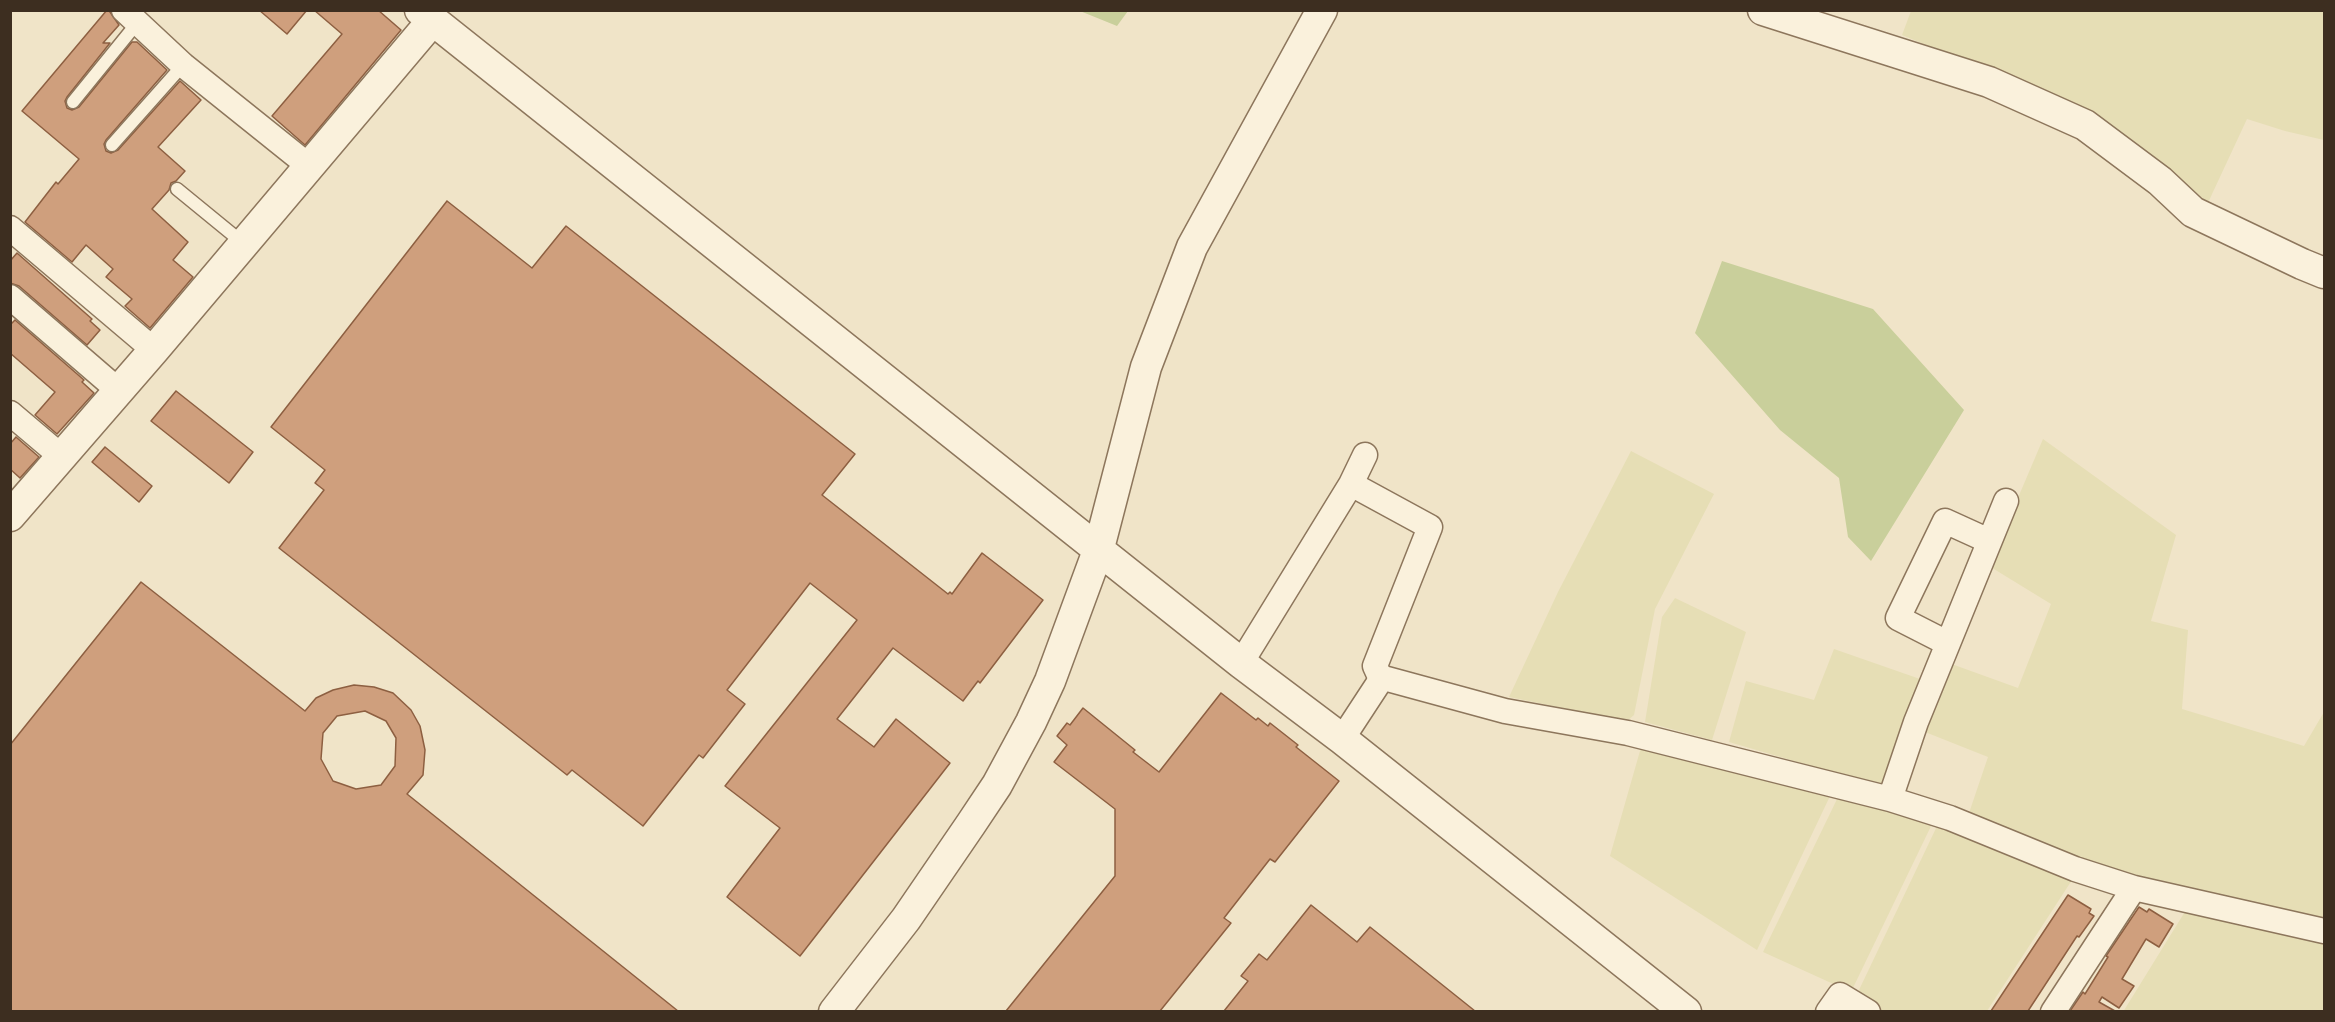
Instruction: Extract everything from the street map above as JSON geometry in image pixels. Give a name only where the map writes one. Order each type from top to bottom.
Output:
[{"type":"street","points":[[834,1011],[906,920],[997,785],[1031,722],[1050,681],[1099,548],[1146,367],[1192,247],[1322,10]]},
{"type":"street","points":[[1771,11],[1989,82],[2085,124],[2160,181],[2193,212],[2325,273]]},
{"type":"street","points":[[131,16],[183,65],[309,166]]},
{"type":"street","points":[[10,516],[309,166],[426,16],[1241,663],[1342,739],[1686,1011]]},
{"type":"street","points":[[10,228],[154,350]]},
{"type":"street","points":[[10,297],[119,391]]},
{"type":"street","points":[[10,412],[62,457]]},
{"type":"street","points":[[1241,663],[1351,484],[1365,455]]},
{"type":"street","points":[[1342,739],[1378,684],[1380,677],[1375,666],[1431,527],[1351,484]]},
{"type":"street","points":[[1890,799],[1916,722],[2006,501]]},
{"type":"street","points":[[1947,643],[1898,618],[1945,521],[1989,541]]},
{"type":"street","points":[[1380,677],[1505,711],[1628,733],[1890,799],[1950,819],[2074,869],[2134,888],[2325,931]]},
{"type":"street","points":[[2053,1011],[2134,888]]},
{"type":"street","points":[[1828,1011],[1840,995],[1868,1011]]},
{"type":"lane","points":[[73,102],[131,16]]},
{"type":"lane","points":[[112,146],[183,65]]},
{"type":"lane","points":[[177,189],[244,244]]},
{"type":"shaded area","points":[[1911,11],[2324,11],[2324,140],[2247,119],[2206,207],[2059,100],[1902,35]]},
{"type":"shaded area","points":[[2043,439],[2176,535],[2151,621],[2188,630],[2182,709],[2304,746],[2324,712],[2324,919],[2167,890],[1968,816],[1988,757],[1920,730],[1946,662],[2018,688],[2051,604],[1989,566]]},
{"type":"shaded area","points":[[1631,451],[1714,494],[1655,609],[1634,715],[1627,721],[1509,697],[1558,592]]},
{"type":"shaded area","points":[[1675,598],[1746,632],[1712,740],[1645,722],[1662,617]]},
{"type":"shaded area","points":[[1834,649],[1920,679],[1885,784],[1880,786],[1729,742],[1746,681],[1814,700]]},
{"type":"shaded area","points":[[1642,744],[1831,794],[1757,950],[1610,856]]},
{"type":"shaded area","points":[[1839,795],[1933,822],[1851,992],[1763,952]]},
{"type":"shaded area","points":[[1938,824],[2072,880],[1987,1011],[1883,1011],[1860,999],[1859,990]]},
{"type":"shaded area","points":[[2186,910],[2324,939],[2324,1011],[2123,1012]]},
{"type":"green space","points":[[1080,11],[1128,11],[1117,26]]},
{"type":"green space","points":[[1722,261],[1873,309],[1964,410],[1871,561],[1848,537],[1839,478],[1780,430],[1695,333]]},
{"type":"building","points":[[107,10],[119,25],[103,43],[110,43],[67,97],[65,101],[67,108],[72,110],[79,107],[132,42],[137,42],[167,70],[106,140],[104,144],[106,151],[111,153],[118,150],[180,81],[201,100],[158,147],[185,171],[171,183],[169,190],[152,209],[188,242],[173,260],[193,277],[150,328],[125,306],[132,299],[106,277],[113,269],[86,245],[72,262],[25,222],[56,182],[58,184],[79,159],[22,111]]},
{"type":"building","points":[[259,10],[307,10],[287,34]]},
{"type":"building","points":[[314,10],[378,10],[401,30],[305,145],[272,116],[342,34]]},
{"type":"building","points":[[447,201],[532,268],[566,226],[855,454],[822,495],[948,594],[950,592],[952,594],[982,553],[1043,600],[980,683],[978,681],[963,701],[893,648],[837,719],[874,747],[896,719],[950,763],[800,956],[727,897],[780,828],[725,786],[857,620],[810,583],[727,690],[745,704],[703,758],[699,755],[643,826],[572,770],[567,775],[279,548],[324,490],[315,483],[325,470],[271,427]]},
{"type":"building","points":[[17,253],[92,319],[90,321],[100,330],[87,345],[19,286],[10,283],[10,261]]},
{"type":"building","points":[[15,320],[84,380],[82,382],[94,393],[57,434],[35,415],[55,392],[10,353],[10,325]]},
{"type":"building","points":[[176,391],[253,452],[229,483],[151,421]]},
{"type":"building","points":[[16,437],[39,457],[20,478],[10,469],[10,444]]},
{"type":"building","points":[[105,447],[152,486],[139,502],[92,462]]},
{"type":"building","points":[[141,582],[305,711],[316,698],[333,690],[354,685],[374,687],[393,693],[411,710],[420,726],[425,750],[423,775],[407,794],[678,1011],[10,1011],[10,745]],"holes":[[[365,711],[386,721],[396,738],[395,766],[381,785],[356,789],[333,781],[321,759],[323,733],[337,716]]]},
{"type":"building","points":[[1221,693],[1256,720],[1258,718],[1268,726],[1270,723],[1339,781],[1275,862],[1270,859],[1224,918],[1231,923],[1160,1011],[1006,1011],[1115,876],[1115,809],[1054,762],[1067,745],[1057,736],[1067,723],[1070,725],[1083,708],[1159,772]]},
{"type":"building","points":[[2068,895],[2091,909],[2089,913],[2094,916],[2079,937],[2077,936],[2028,1011],[1991,1011]]},
{"type":"building","points":[[1311,905],[1357,942],[1370,927],[1475,1011],[1224,1011],[1248,981],[1241,976],[1259,954],[1267,960]]},
{"type":"building","points":[[2139,907],[2147,912],[2149,909],[2173,924],[2159,947],[2146,939],[2122,979],[2134,986],[2119,1008],[2102,997],[2099,1002],[2115,1011],[2070,1011],[2083,992],[2085,994],[2108,957],[2106,956]]}]
